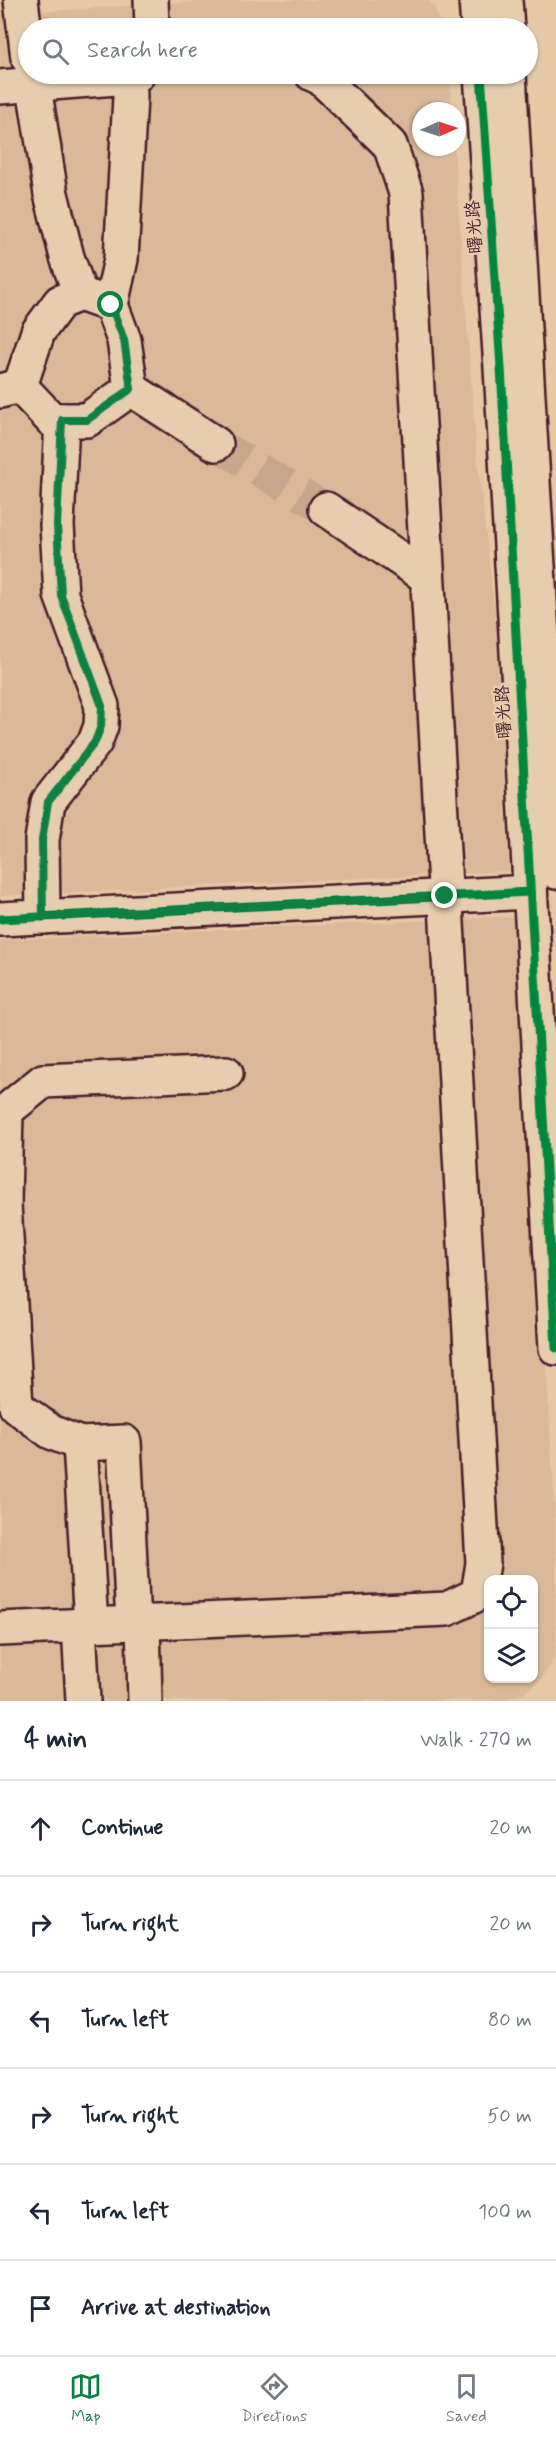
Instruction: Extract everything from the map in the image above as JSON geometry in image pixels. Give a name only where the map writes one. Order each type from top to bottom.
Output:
[{"type":"street","points":[[21,0],[24,18]]},
{"type":"street","points":[[151,0],[152,18]]},
{"type":"street","points":[[476,0],[477,18]]},
{"type":"street","points":[[505,0],[506,18]]},
{"type":"street","points":[[0,87],[18,79]]},
{"type":"street","points":[[34,84],[51,194],[67,257],[80,294]]},
{"type":"street","points":[[132,84],[121,259],[111,305],[124,340],[131,389],[216,444]]},
{"type":"street","points":[[0,1629],[447,1610],[478,1594],[483,1563],[406,193],[390,145],[327,84]]},
{"type":"street","name":"曙光路","points":[[482,84],[501,380],[556,1348]]},
{"type":"street","points":[[510,84],[556,872]]},
{"type":"street","points":[[111,305],[80,294],[60,303],[38,332],[10,389],[52,420],[87,420],[131,389]]},
{"type":"street","points":[[43,917],[42,840],[48,802],[95,742],[101,726],[102,706],[61,595],[57,525],[62,420]]},
{"type":"street","points":[[326,509],[428,577]]},
{"type":"street","points":[[0,919],[530,892]]},
{"type":"street","points":[[146,1701],[124,1442],[80,1444],[51,1432],[16,1406],[6,1320],[2,1204],[6,1111],[43,1081],[226,1073]]},
{"type":"street","points":[[80,1444],[85,1625],[83,1701]]},
{"type":"shaded area","points":[[221,0],[428,0],[434,6],[438,18],[18,18],[18,84],[450,84],[451,102],[412,102],[412,156],[455,156],[476,446],[495,614],[509,871],[0,896],[0,14]]},
{"type":"shaded area","points":[[520,916],[556,1527],[556,1655],[550,1666],[538,1682],[538,1575],[484,1575],[484,1683],[537,1683],[524,1693],[504,1700],[0,1701],[0,940]]},
{"type":"tunnel","points":[[216,444],[326,509]]},
{"type":"cycle path","points":[[482,84],[501,368],[556,1348]]},
{"type":"cycle path","points":[[0,919],[530,892]]},
{"type":"route","points":[[111,305],[124,340],[131,389],[87,420],[62,420],[57,525],[61,595],[102,706],[101,726],[95,742],[48,802],[42,840],[43,917],[445,896]]}]
